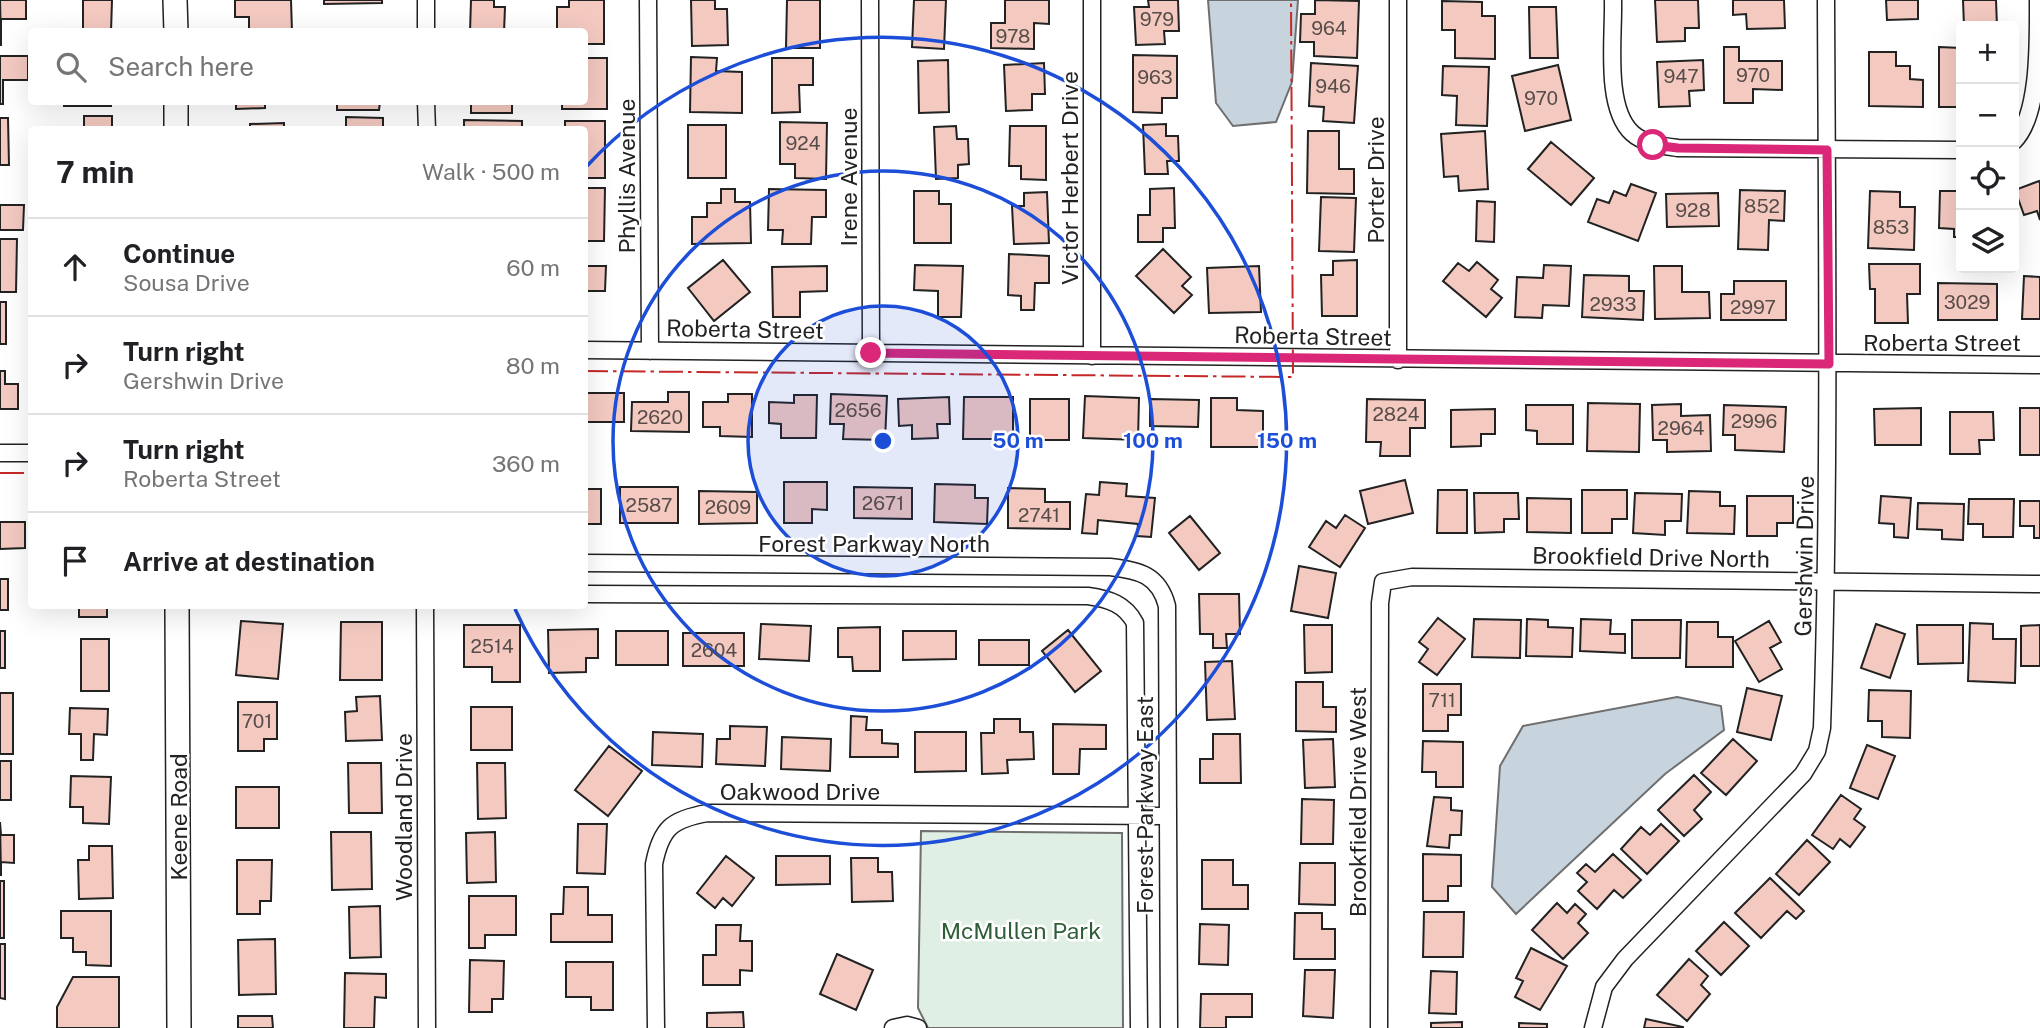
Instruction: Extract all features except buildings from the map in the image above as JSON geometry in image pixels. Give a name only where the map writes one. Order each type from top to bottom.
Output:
[{"type":"main road","points":[[176,0],[176,28]]},
{"type":"main road","points":[[176,105],[176,126]]},
{"type":"main road","name":"Keene Road","points":[[177,609],[179,1028]]},
{"type":"street","points":[[426,0],[426,28]]},
{"type":"street","name":"Phyllis Avenue","points":[[648,0],[650,351]]},
{"type":"street","name":"Irene Avenue","points":[[870,0],[871,353]]},
{"type":"street","name":"Victor Herbert Drive","points":[[1091,0],[1092,356]]},
{"type":"street","name":"Porter Drive","points":[[1398,0],[1398,360]]},
{"type":"street","points":[[1614,0],[1614,92],[1618,115],[1633,135],[1653,145],[1678,148],[1956,150]]},
{"type":"street","name":"Gershwin Drive","points":[[1593,1028],[1604,987],[1625,959],[1803,774],[1817,751],[1822,728],[1827,582],[1829,364],[1826,0]]},
{"type":"street","points":[[2019,138],[2025,134],[2037,110],[2038,0]]},
{"type":"street","points":[[426,105],[426,126]]},
{"type":"street","name":"Roberta Street","points":[[588,350],[2040,365]]},
{"type":"street","points":[[0,453],[28,453]]},
{"type":"street","name":"Forest Parkway North","points":[[588,563],[1110,567],[1136,569],[1159,584]]},
{"type":"street","points":[[588,594],[937,595],[937,567]]},
{"type":"street","name":"Brookfield Drive North","points":[[1388,582],[1412,577],[2040,584]]},
{"type":"street","name":"Brookfield Drive West","points":[[1379,1028],[1380,603],[1383,582],[1388,582]]},
{"type":"street","name":"Forest Parkway East","points":[[1159,584],[1167,606],[1169,1028]]},
{"type":"street","name":"Forest Parkway East","points":[[937,595],[1106,598],[1128,609],[1135,623],[1139,1028]]},
{"type":"street","name":"Woodland Drive","points":[[425,609],[427,1028]]},
{"type":"street","name":"Oakwood Drive","points":[[656,1028],[654,864],[658,844],[668,827],[686,817],[708,813],[1166,816]]},
{"type":"street","points":[[893,1028],[907,1025],[918,1028]]},
{"type":"green space","name":"McMullen Park","points":[[921,831],[1122,833],[1123,1028],[928,1028],[918,1008]]},
{"type":"shaded area","points":[[1208,0],[1298,0],[1292,82],[1276,122],[1233,126],[1216,103]]},
{"type":"shaded area","points":[[1677,697],[1721,706],[1724,730],[1665,774],[1516,914],[1492,887],[1500,766],[1523,726]]},
{"type":"power","points":[[588,371],[1293,377],[1291,0]]},
{"type":"power","points":[[0,473],[28,473]]},
{"type":"route","points":[[871,353],[1829,364],[1827,150],[1678,148],[1653,145]]}]
